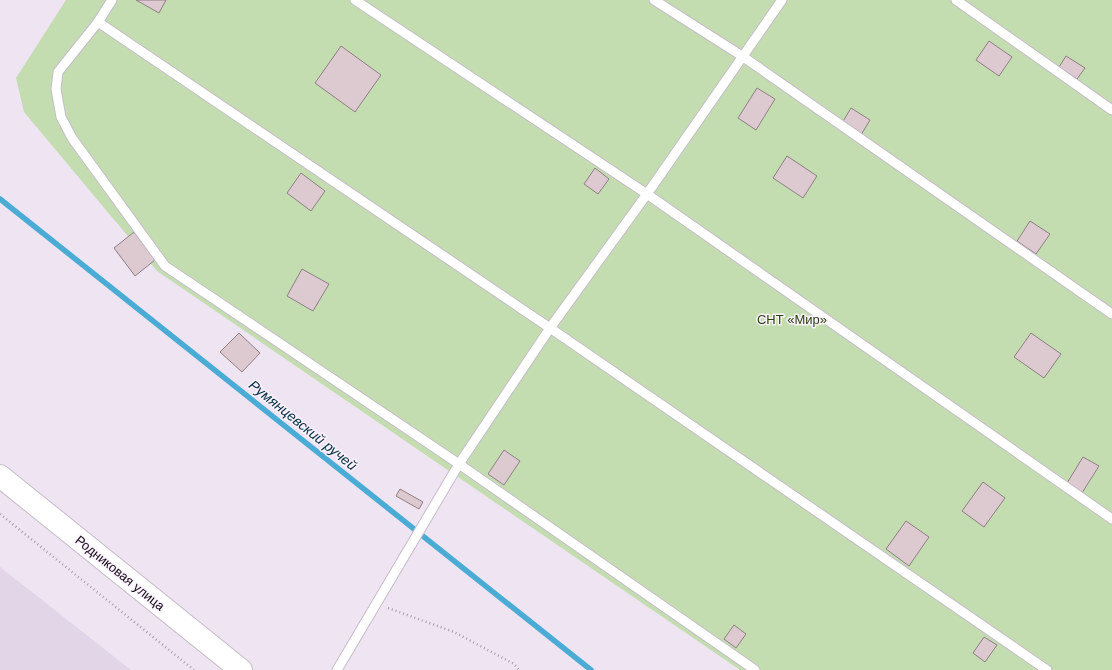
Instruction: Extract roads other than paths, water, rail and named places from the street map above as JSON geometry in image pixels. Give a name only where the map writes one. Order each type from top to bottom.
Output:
[{"type":"main road","name":"Родниковая улица","points":[[0,476],[241,670]]},
{"type":"lane","points":[[112,0],[98,22],[58,72],[56,89],[61,117],[72,138],[164,266],[459,464],[755,670]]},
{"type":"lane","points":[[356,0],[647,194],[1112,518]]},
{"type":"lane","points":[[654,0],[742,56],[1112,314]]},
{"type":"lane","points":[[337,670],[459,464],[550,328],[647,194],[782,0]]},
{"type":"lane","points":[[956,0],[1112,110]]},
{"type":"lane","points":[[98,22],[550,328],[1047,670]]},
{"type":"waterway","name":"Румянцевский ручей","points":[[0,199],[591,670]]},
{"type":"park label","name":"СНТ «Мир»","points":[[792,319]]}]
